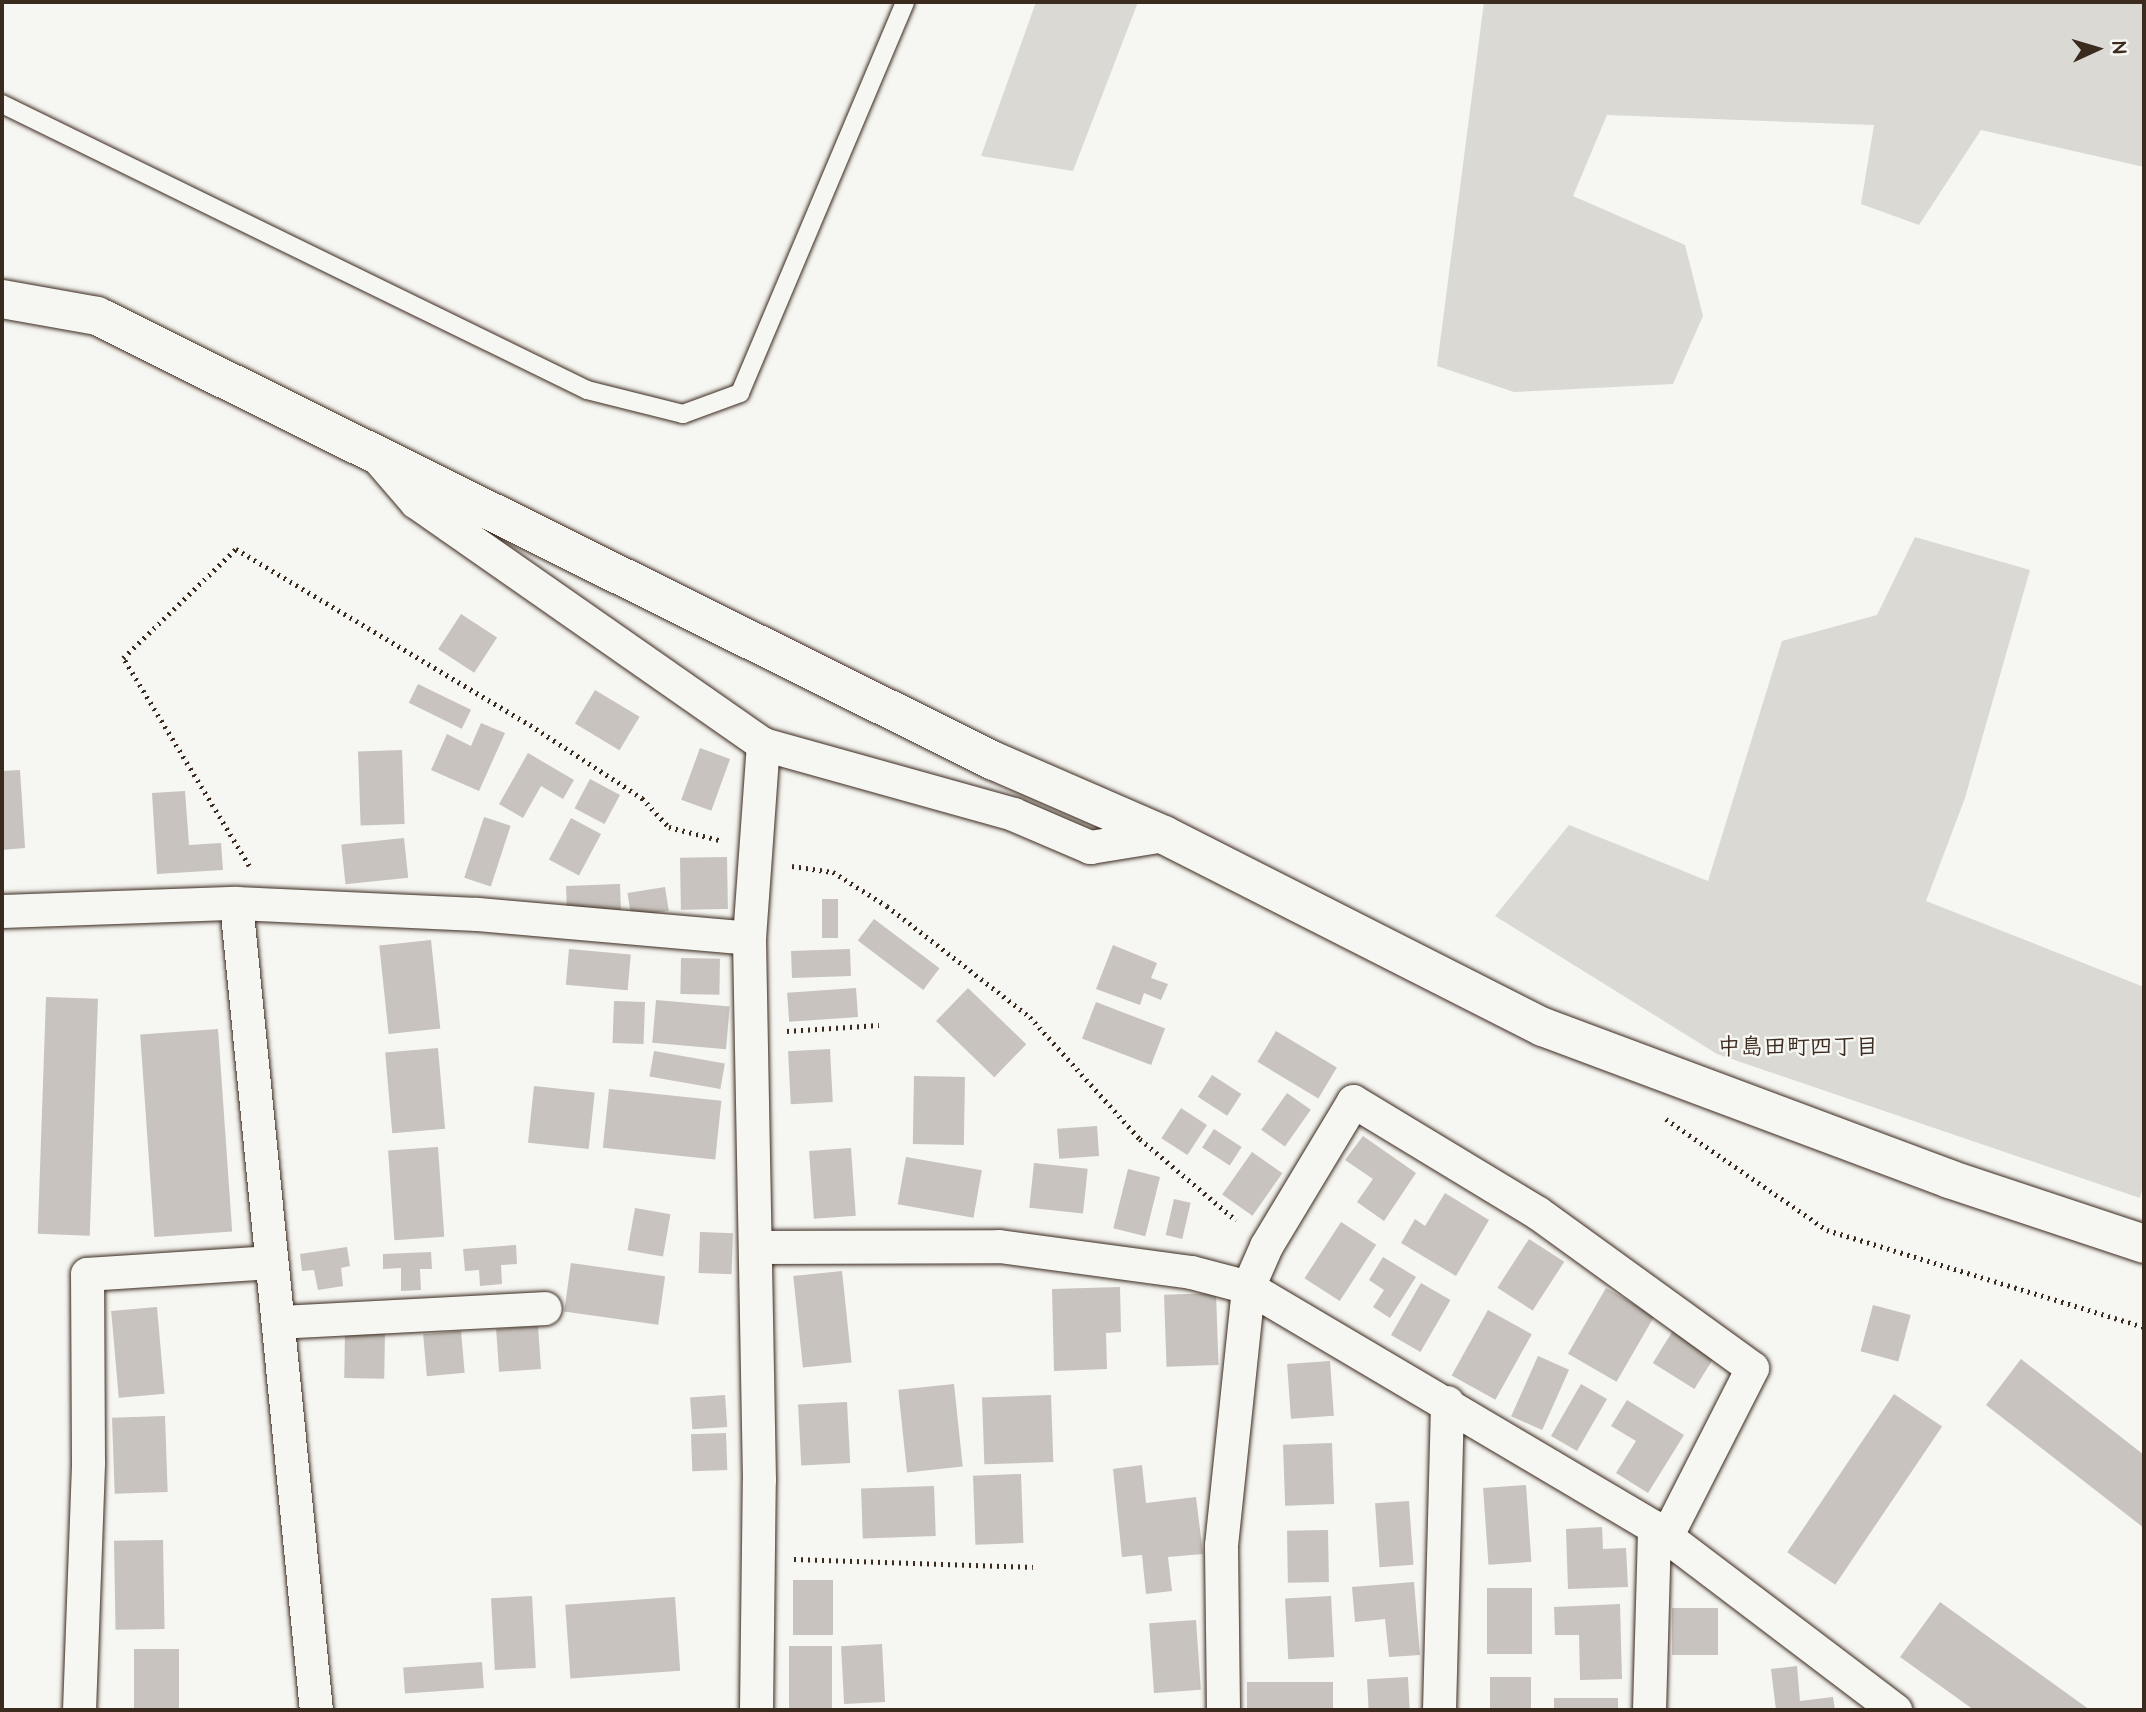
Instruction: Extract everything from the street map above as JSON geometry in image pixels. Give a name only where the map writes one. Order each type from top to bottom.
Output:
[{"type":"street","points":[[2,271],[368,446],[994,761],[1164,835],[1543,1027],[1949,1179],[2144,1244]]},
{"type":"street","points":[[2,299],[97,316]]},
{"type":"street","points":[[368,446],[416,502],[763,744],[1013,814],[1090,847],[1164,835]]},
{"type":"street","points":[[756,1710],[758,1558],[750,938],[763,744]]},
{"type":"street","points":[[2,911],[236,903],[477,914],[750,938]]},
{"type":"street","points":[[236,903],[316,1710]]},
{"type":"street","points":[[1223,1710],[1221,1545],[1248,1287],[1266,1246],[1353,1101],[1538,1213],[1752,1368],[1660,1532],[1649,1710]]},
{"type":"street","points":[[755,1247],[999,1246],[1191,1272],[1248,1287],[1447,1402],[1660,1532],[1895,1710]]},
{"type":"street","points":[[79,1710],[88,1461],[87,1274],[271,1262]]},
{"type":"street","points":[[278,1322],[545,1308]]},
{"type":"street","points":[[1439,1710],[1447,1402]]},
{"type":"lane","points":[[2,104],[587,390],[683,414],[740,393],[905,2]]},
{"type":"path","points":[[273,905],[123,658],[236,549],[530,724],[642,798],[669,827],[755,855],[833,872],[887,906],[1030,1017],[1140,1139],[1266,1246]]},
{"type":"path","points":[[751,1033],[879,1026]]},
{"type":"path","points":[[1659,1114],[1827,1230],[2144,1327]]},
{"type":"path","points":[[758,1558],[1033,1567]]},
{"type":"shaded area","points":[[1036,2],[1138,2],[1073,171],[981,156]]},
{"type":"shaded area","points":[[1484,2],[2144,2],[2144,167],[1981,130],[1919,225],[1861,204],[1874,125],[1607,115],[1573,196],[1685,245],[1703,316],[1673,384],[1514,392],[1437,366]]},
{"type":"shaded area","points":[[1915,537],[2030,570],[1965,798],[1926,901],[2144,987],[2144,1181],[2140,1198],[1717,1054],[1495,916],[1569,825],[1708,881],[1782,641],[1877,615]]},
{"type":"building","points":[[461,614],[497,637],[474,673],[438,649]]},
{"type":"building","points":[[418,684],[471,710],[462,729],[409,703]]},
{"type":"building","points":[[595,690],[640,717],[619,750],[575,723]]},
{"type":"building","points":[[481,723],[505,733],[479,791],[431,770],[447,734],[471,746]]},
{"type":"building","points":[[700,748],[730,759],[711,811],[681,800]]},
{"type":"building","points":[[402,750],[405,824],[361,825],[358,752]]},
{"type":"building","points":[[528,753],[574,780],[563,799],[541,786],[523,818],[499,804]]},
{"type":"building","points":[[20,770],[25,848],[2,850],[2,771]]},
{"type":"building","points":[[590,779],[620,795],[605,824],[575,808]]},
{"type":"building","points":[[185,791],[189,845],[221,843],[223,870],[157,874],[152,793]]},
{"type":"building","points":[[484,817],[511,826],[491,887],[464,878]]},
{"type":"building","points":[[571,818],[601,834],[579,875],[549,859]]},
{"type":"building","points":[[404,838],[408,878],[346,884],[341,845]]},
{"type":"building","points":[[727,857],[728,909],[681,910],[680,858]]},
{"type":"building","points":[[620,884],[621,912],[567,914],[566,886]]},
{"type":"building","points":[[665,887],[669,911],[631,917],[627,893]]},
{"type":"building","points":[[822,899],[838,899],[838,938],[822,938]]},
{"type":"building","points":[[874,919],[939,968],[923,990],[858,941]]},
{"type":"building","points":[[431,940],[440,1029],[389,1034],[379,945]]},
{"type":"building","points":[[1113,945],[1157,963],[1151,978],[1168,984],[1161,1000],[1144,993],[1140,1005],[1096,989]]},
{"type":"building","points":[[569,949],[631,954],[628,990],[566,985]]},
{"type":"building","points":[[850,949],[851,976],[792,978],[791,951]]},
{"type":"building","points":[[681,958],[720,959],[719,995],[680,994]]},
{"type":"building","points":[[856,988],[858,1017],[789,1022],[787,993]]},
{"type":"building","points":[[968,988],[1026,1044],[994,1077],[936,1021]]},
{"type":"building","points":[[46,997],[98,999],[90,1236],[38,1234]]},
{"type":"building","points":[[656,1000],[730,1006],[726,1049],[652,1043]]},
{"type":"building","points":[[614,1001],[645,1002],[644,1044],[613,1043]]},
{"type":"building","points":[[1096,1002],[1165,1029],[1151,1065],[1082,1038]]},
{"type":"building","points":[[218,1029],[232,1232],[154,1237],[140,1034]]},
{"type":"building","points":[[1276,1031],[1337,1068],[1318,1098],[1257,1062]]},
{"type":"building","points":[[438,1048],[445,1129],[392,1133],[385,1053]]},
{"type":"building","points":[[830,1049],[833,1102],[791,1104],[788,1051]]},
{"type":"building","points":[[654,1051],[725,1064],[720,1089],[649,1077]]},
{"type":"building","points":[[1212,1075],[1241,1094],[1227,1116],[1198,1097]]},
{"type":"building","points":[[914,1076],[965,1077],[964,1145],[913,1144]]},
{"type":"building","points":[[534,1086],[595,1092],[589,1149],[528,1143]]},
{"type":"building","points":[[609,1089],[721,1101],[715,1159],[603,1148]]},
{"type":"building","points":[[1287,1093],[1311,1110],[1285,1146],[1261,1130]]},
{"type":"building","points":[[1181,1108],[1207,1125],[1187,1155],[1161,1138]]},
{"type":"building","points":[[1097,1126],[1099,1156],[1059,1159],[1057,1129]]},
{"type":"building","points":[[1214,1129],[1242,1147],[1230,1165],[1202,1147]]},
{"type":"building","points":[[1363,1136],[1416,1173],[1384,1221],[1357,1202],[1373,1179],[1345,1160]]},
{"type":"building","points":[[438,1147],[444,1237],[394,1240],[388,1150]]},
{"type":"building","points":[[851,1148],[856,1216],[814,1219],[809,1151]]},
{"type":"building","points":[[1252,1152],[1282,1173],[1252,1216],[1222,1195]]},
{"type":"building","points":[[906,1157],[982,1170],[973,1218],[898,1204]]},
{"type":"building","points":[[1034,1163],[1088,1169],[1083,1213],[1029,1208]]},
{"type":"building","points":[[1128,1169],[1160,1177],[1145,1236],[1113,1228]]},
{"type":"building","points":[[1445,1193],[1489,1220],[1456,1276],[1401,1243],[1415,1219],[1425,1226]]},
{"type":"building","points":[[1174,1199],[1191,1203],[1182,1239],[1166,1235]]},
{"type":"building","points":[[635,1208],[670,1214],[663,1257],[628,1250]]},
{"type":"building","points":[[1341,1222],[1376,1245],[1340,1301],[1305,1278]]},
{"type":"building","points":[[700,1232],[733,1233],[732,1274],[699,1273]]},
{"type":"building","points":[[1529,1239],[1564,1262],[1533,1311],[1497,1288]]},
{"type":"building","points":[[516,1245],[517,1264],[501,1265],[502,1284],[480,1286],[479,1270],[465,1271],[463,1249]]},
{"type":"building","points":[[347,1247],[350,1266],[341,1268],[343,1286],[318,1290],[314,1270],[302,1271],[300,1254]]},
{"type":"building","points":[[431,1252],[432,1269],[420,1269],[421,1290],[401,1291],[401,1268],[383,1269],[383,1254]]},
{"type":"building","points":[[1383,1257],[1416,1277],[1390,1318],[1373,1307],[1384,1290],[1369,1280]]},
{"type":"building","points":[[571,1263],[665,1276],[658,1325],[564,1312]]},
{"type":"building","points":[[842,1271],[852,1362],[803,1368],[793,1276]]},
{"type":"building","points":[[1421,1283],[1450,1300],[1420,1352],[1391,1335]]},
{"type":"building","points":[[1120,1287],[1121,1332],[1106,1333],[1107,1369],[1054,1371],[1052,1289]]},
{"type":"building","points":[[1606,1288],[1654,1316],[1616,1382],[1568,1354]]},
{"type":"building","points":[[1216,1293],[1219,1365],[1167,1367],[1164,1295]]},
{"type":"building","points":[[1873,1305],[1911,1315],[1898,1361],[1861,1351]]},
{"type":"building","points":[[157,1307],[165,1394],[119,1398],[111,1311]]},
{"type":"building","points":[[1488,1310],[1532,1334],[1495,1400],[1452,1376]]},
{"type":"building","points":[[538,1326],[541,1369],[499,1372],[496,1329]]},
{"type":"building","points":[[1674,1329],[1716,1355],[1694,1389],[1653,1363]]},
{"type":"building","points":[[461,1331],[465,1373],[427,1376],[423,1334]]},
{"type":"building","points":[[345,1332],[385,1333],[384,1379],[344,1378]]},
{"type":"building","points":[[1538,1356],[1569,1370],[1542,1430],[1511,1416]]},
{"type":"building","points":[[2021,1359],[2144,1455],[2144,1528],[1986,1405]]},
{"type":"building","points":[[1330,1361],[1334,1416],[1291,1419],[1287,1364]]},
{"type":"building","points":[[954,1384],[963,1467],[907,1472],[898,1390]]},
{"type":"building","points":[[1581,1384],[1607,1399],[1577,1451],[1551,1436]]},
{"type":"building","points":[[1894,1394],[1942,1426],[1835,1585],[1787,1552]]},
{"type":"building","points":[[725,1395],[727,1427],[692,1429],[690,1397]]},
{"type":"building","points":[[1051,1395],[1053,1462],[984,1464],[982,1397]]},
{"type":"building","points":[[1627,1400],[1684,1435],[1648,1493],[1616,1473],[1636,1441],[1611,1426]]},
{"type":"building","points":[[847,1402],[850,1463],[801,1465],[798,1405]]},
{"type":"building","points":[[165,1416],[168,1492],[115,1494],[112,1418]]},
{"type":"building","points":[[726,1433],[727,1470],[692,1471],[691,1434]]},
{"type":"building","points":[[1332,1443],[1334,1504],[1285,1506],[1283,1445]]},
{"type":"building","points":[[1142,1465],[1146,1503],[1196,1497],[1203,1554],[1168,1557],[1172,1591],[1146,1594],[1142,1555],[1122,1557],[1113,1469]]},
{"type":"building","points":[[1021,1474],[1023,1543],[975,1545],[973,1476]]},
{"type":"building","points":[[1526,1485],[1531,1562],[1488,1565],[1483,1488]]},
{"type":"building","points":[[934,1486],[936,1536],[863,1539],[861,1489]]},
{"type":"building","points":[[1409,1501],[1413,1565],[1380,1567],[1375,1503]]},
{"type":"building","points":[[1602,1527],[1603,1549],[1626,1548],[1628,1587],[1568,1589],[1566,1529]]},
{"type":"building","points":[[1328,1530],[1329,1582],[1288,1583],[1287,1531]]},
{"type":"building","points":[[163,1540],[165,1629],[116,1630],[114,1541]]},
{"type":"building","points":[[793,1580],[833,1580],[833,1635],[793,1635]]},
{"type":"building","points":[[1414,1582],[1420,1655],[1389,1657],[1385,1619],[1355,1622],[1352,1587]]},
{"type":"building","points":[[1487,1588],[1532,1588],[1532,1654],[1487,1654]]},
{"type":"building","points":[[532,1596],[536,1668],[495,1670],[491,1598]]},
{"type":"building","points":[[1331,1596],[1334,1657],[1288,1659],[1285,1598]]},
{"type":"building","points":[[675,1597],[680,1671],[570,1678],[565,1605]]},
{"type":"building","points":[[1940,1602],[2090,1710],[1974,1710],[1900,1657]]},
{"type":"building","points":[[1620,1604],[1622,1679],[1580,1680],[1579,1635],[1555,1635],[1554,1607]]},
{"type":"building","points":[[1672,1608],[1718,1608],[1718,1655],[1672,1655]]},
{"type":"building","points":[[1196,1620],[1201,1690],[1154,1693],[1149,1623]]},
{"type":"building","points":[[882,1644],[885,1702],[844,1704],[841,1646]]},
{"type":"building","points":[[789,1646],[832,1646],[832,1710],[789,1710]]},
{"type":"building","points":[[134,1649],[179,1649],[179,1710],[134,1710]]},
{"type":"building","points":[[482,1662],[484,1688],[405,1693],[403,1668]]},
{"type":"building","points":[[1797,1666],[1800,1701],[1833,1697],[1835,1710],[1776,1710],[1771,1669]]},
{"type":"building","points":[[1408,1677],[1410,1710],[1369,1710],[1367,1679]]},
{"type":"building","points":[[1490,1677],[1531,1677],[1531,1710],[1490,1710]]},
{"type":"building","points":[[1247,1682],[1333,1682],[1333,1710],[1247,1710]]},
{"type":"building","points":[[1554,1698],[1618,1698],[1618,1710],[1554,1710]]},
{"type":"district","name":"中島田町四丁目","points":[[1798,1047]]}]
